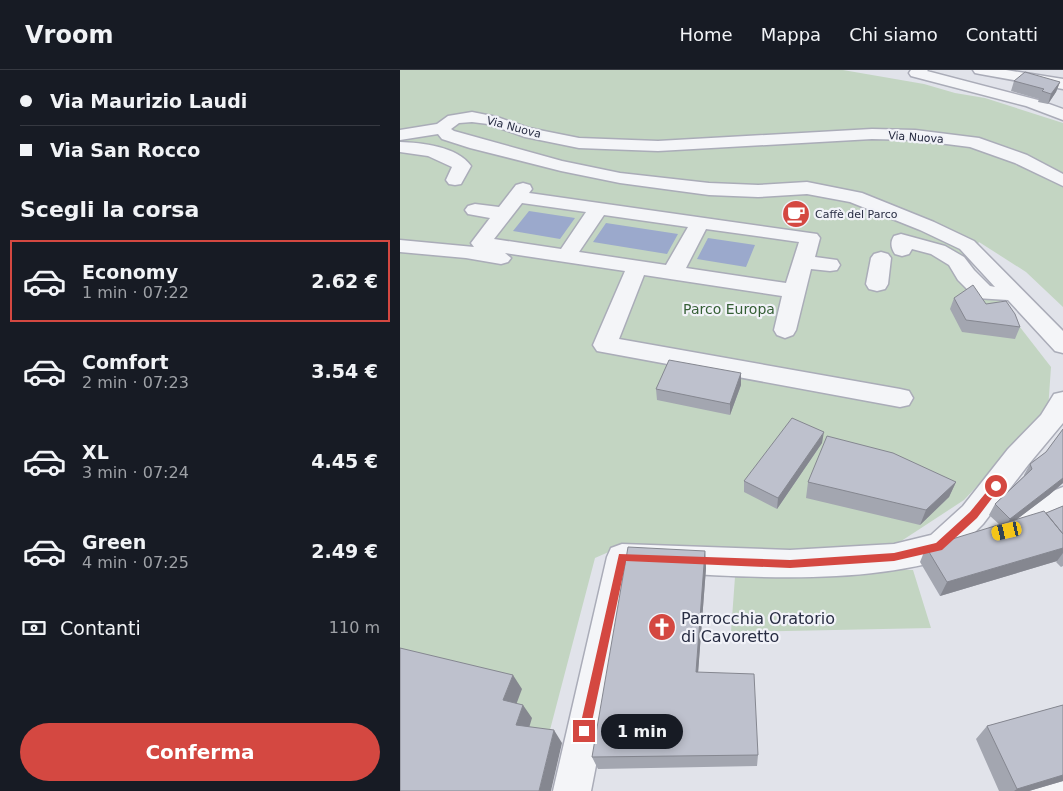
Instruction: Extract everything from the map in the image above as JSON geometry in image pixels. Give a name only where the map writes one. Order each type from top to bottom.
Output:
[{"type":"street","points":[[980,70],[1063,84]]},
{"type":"street","points":[[913,71],[1032,103],[1063,115]]},
{"type":"street","points":[[1023,78],[1063,94]]},
{"type":"street","name":"Via Nuova","points":[[1002,287],[967,245],[927,226],[855,197],[806,188],[758,191],[709,189],[620,178],[561,166],[476,144],[448,135],[442,128],[454,120],[472,117],[491,120],[525,132],[579,143],[658,146],[872,134],[915,135],[973,142],[1021,158],[1063,180]]},
{"type":"street","points":[[400,135],[442,128]]},
{"type":"street","points":[[400,147],[434,152],[452,157],[462,166],[455,180]]},
{"type":"street","points":[[475,210],[514,202],[697,227],[800,271]]},
{"type":"street","points":[[481,243],[514,202]]},
{"type":"street","points":[[570,251],[596,213]]},
{"type":"street","points":[[676,267],[697,227]]},
{"type":"street","points":[[400,230],[403,231],[400,234]]},
{"type":"street","points":[[902,250],[901,240],[938,250],[957,261],[966,275],[984,293],[1002,287],[1063,345]]},
{"type":"street","points":[[481,243],[634,273],[676,267]]},
{"type":"street","points":[[400,246],[481,243],[570,251],[676,267],[800,271],[830,265]]},
{"type":"street","points":[[570,251],[634,273]]},
{"type":"street","points":[[785,330],[800,271]]},
{"type":"street","points":[[634,273],[605,345],[900,398]]},
{"type":"street","points":[[939,547],[973,515],[1018,457],[1050,422],[1063,401]]},
{"type":"street","points":[[572,791],[622,557],[790,564],[894,557],[1007,531],[1054,507],[1063,499]]},
{"type":"street","points":[[1048,791],[1063,786]]},
{"type":"green space","name":"Parco Europa","points":[[400,70],[843,70],[924,84],[955,93],[985,98],[1063,123],[1063,307],[1026,272],[979,242],[968,260],[1051,367],[1048,410],[964,500],[886,551],[620,547],[595,558],[534,791],[400,791]]},
{"type":"green space","points":[[736,563],[913,570],[931,628],[731,632]]},
{"type":"water","points":[[529,211],[575,218],[560,239],[513,231]]},
{"type":"water","points":[[606,223],[678,234],[667,254],[593,242]]},
{"type":"water","points":[[708,238],[755,245],[746,267],[697,259]]},
{"type":"building","points":[[1025,72],[1060,82],[1051,94],[1042,91],[1044,89],[1014,81]]},
{"type":"building","points":[[973,285],[986,304],[1006,301],[1015,314],[1020,327],[966,320],[954,298]]},
{"type":"building","points":[[669,360],[741,373],[730,404],[656,389]]},
{"type":"building","points":[[792,418],[824,432],[778,498],[744,481]]},
{"type":"building","points":[[1063,429],[1063,478],[1010,519],[995,504],[1032,469],[1030,464],[1046,452]]},
{"type":"building","points":[[827,436],[893,453],[956,482],[926,510],[808,482]]},
{"type":"building","points":[[1063,506],[1063,534],[1046,513]]},
{"type":"building","points":[[1044,511],[1063,534],[1063,548],[947,582],[926,547]]},
{"type":"building","name":"Parrocchia Oratorio di Cavoretto","points":[[628,547],[705,551],[696,672],[754,674],[758,755],[592,757]]},
{"type":"building","points":[[400,648],[513,675],[503,700],[523,705],[516,725],[554,730],[539,791],[400,791]]},
{"type":"building","points":[[1063,705],[1063,775],[1017,789],[987,726]]},
{"type":"place","name":"Caffè del Parco","points":[[796,214]]},
{"type":"place","name":"Parrocchia Oratorio di Cavoretto","points":[[662,627]]},
{"type":"route","points":[[584,731],[622,557],[790,564],[894,557],[939,547],[973,515],[996,486]]}]
